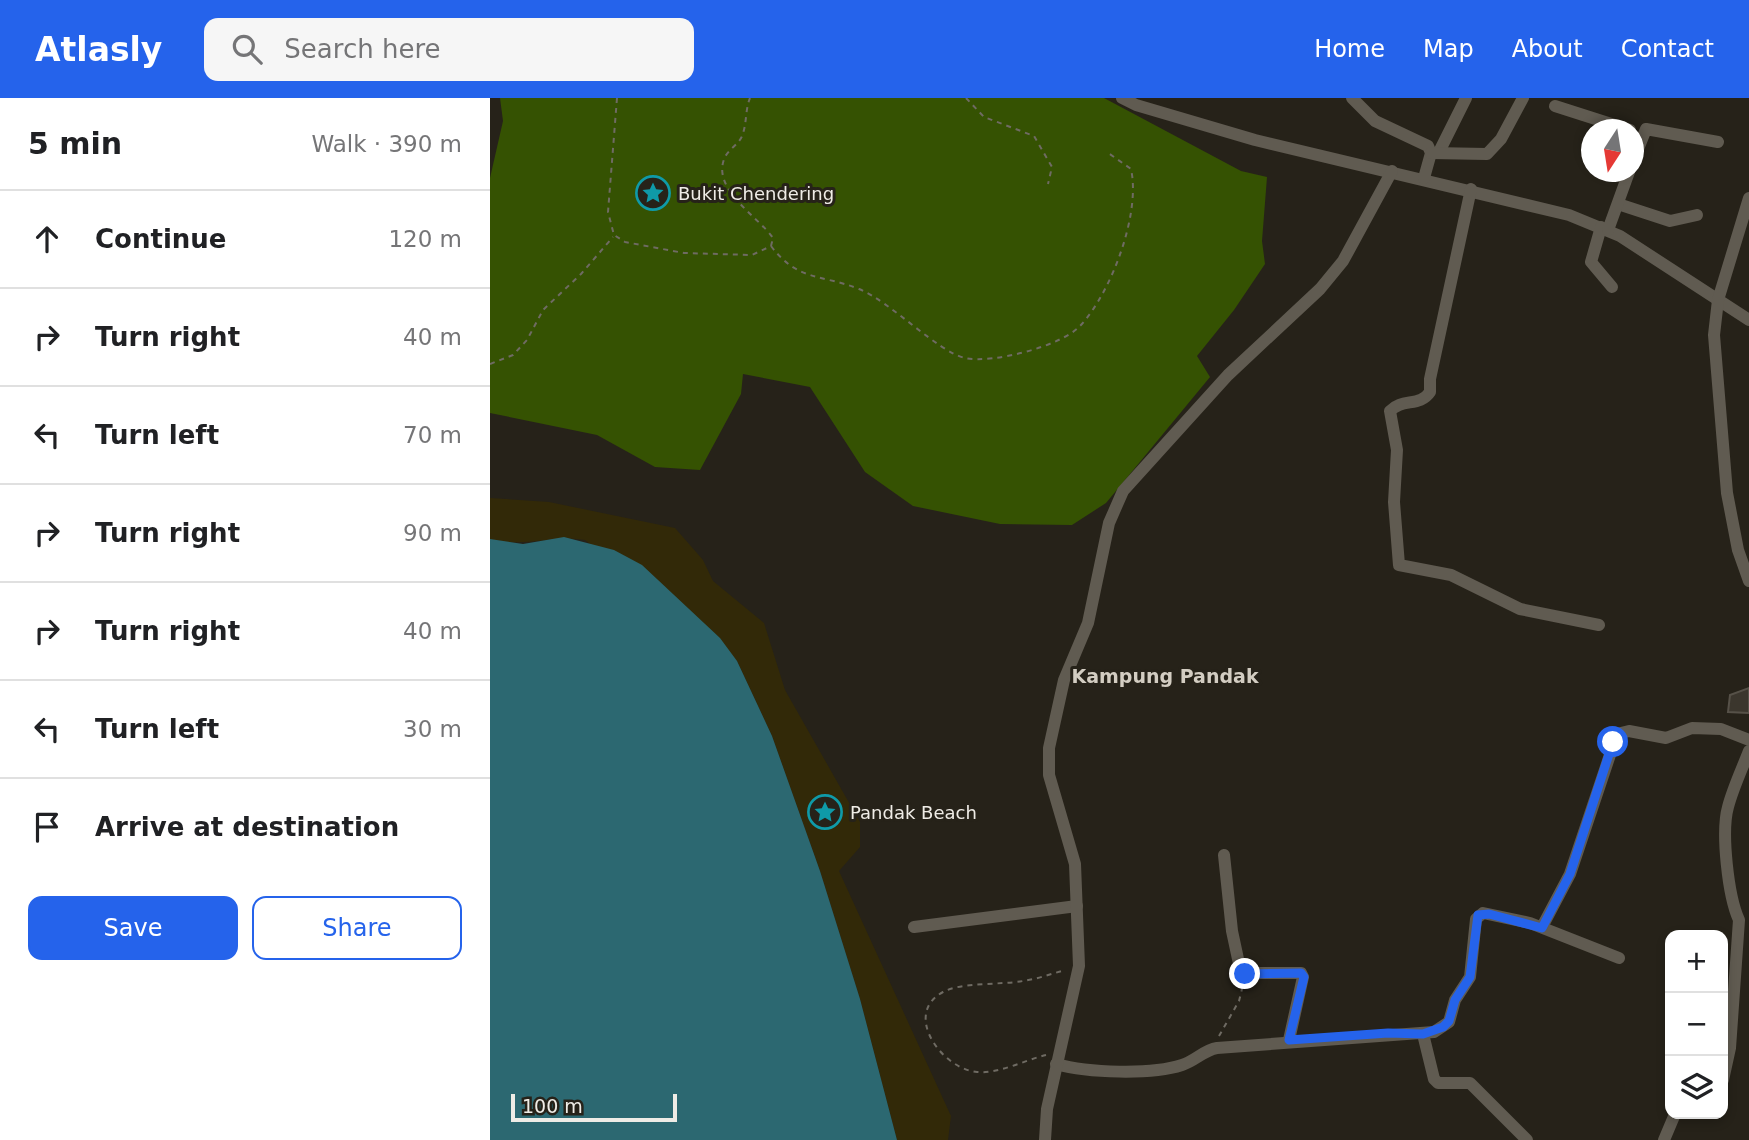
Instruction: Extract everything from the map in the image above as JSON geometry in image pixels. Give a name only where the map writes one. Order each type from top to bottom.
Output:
[{"type":"street","points":[[1122,98],[1255,140],[1471,189],[1569,215],[1604,229],[1749,320]]},
{"type":"street","points":[[1424,178],[1435,152],[1466,98]]},
{"type":"street","points":[[1359,101],[1375,121],[1428,146],[1435,152],[1488,154],[1502,139],[1523,98]]},
{"type":"street","points":[[1555,106],[1597,119]]},
{"type":"street","points":[[1644,130],[1653,128],[1718,142]]},
{"type":"street","points":[[1045,1140],[1047,1109],[1057,1058],[1078,983],[1079,966],[1075,864],[1049,775],[1049,748],[1064,680],[1088,623],[1114,508],[1123,491],[1228,375],[1335,271],[1392,172]]},
{"type":"street","points":[[1612,287],[1591,262],[1626,182]]},
{"type":"street","points":[[1471,189],[1449,283],[1430,379],[1430,392],[1422,401],[1399,403],[1391,411],[1397,450],[1394,502],[1399,565],[1451,575],[1520,609],[1599,625]]},
{"type":"street","points":[[1749,198],[1718,300],[1714,335],[1721,443],[1738,550],[1749,581]]},
{"type":"street","points":[[1618,204],[1670,221],[1697,215]]},
{"type":"street","points":[[1542,928],[1570,874],[1617,734],[1629,731],[1666,738],[1692,728],[1721,729],[1749,740]]},
{"type":"street","points":[[1728,1057],[1744,921],[1731,904],[1726,821],[1728,806],[1749,751]]},
{"type":"street","points":[[1224,855],[1232,931],[1241,973],[1301,973],[1304,977],[1289,1040]]},
{"type":"street","points":[[914,927],[981,916],[1077,906]]},
{"type":"street","points":[[1057,1058],[1089,1072],[1164,1068],[1192,1061],[1211,1049],[1289,1040],[1434,1032],[1449,1021],[1455,1000],[1470,977],[1478,915],[1489,914],[1542,928],[1619,957]]},
{"type":"street","points":[[1423,1034],[1434,1079],[1438,1083],[1470,1083],[1527,1140]]},
{"type":"street","points":[[1664,1140],[1673,1119]]},
{"type":"path","points":[[617,98],[608,212],[614,235],[625,242],[684,253],[752,255],[771,246]]},
{"type":"path","points":[[750,98],[743,135],[725,158],[723,171],[728,187],[741,205],[773,238],[771,246]]},
{"type":"path","points":[[966,98],[984,117],[1034,136],[1052,167],[1048,184]]},
{"type":"path","points":[[771,246],[796,271],[859,289],[962,358],[985,362],[1007,359],[1078,329],[1097,305],[1126,235],[1135,187],[1131,169],[1107,152]]},
{"type":"path","points":[[490,364],[513,355],[527,340],[543,310],[581,274],[614,235]]},
{"type":"path","points":[[1057,1058],[979,1072],[966,1069],[946,1059],[930,1042],[926,1019],[930,1002],[944,991],[1024,981],[1079,966]]},
{"type":"path","points":[[1211,1049],[1239,1000],[1244,987],[1241,973]]},
{"type":"green space","points":[[500,98],[1104,98],[1241,171],[1267,177],[1262,241],[1265,264],[1234,310],[1197,356],[1210,377],[1106,503],[1072,525],[1000,524],[913,506],[865,472],[810,387],[743,374],[741,394],[700,470],[655,467],[597,435],[490,413],[490,178],[503,121]]},
{"type":"sand","name":"Pandak Beach","points":[[490,498],[549,502],[675,528],[703,560],[713,581],[764,623],[785,690],[860,822],[860,847],[839,871],[951,1116],[948,1140],[897,1140],[860,999],[820,871],[772,736],[737,661],[585,540],[515,542],[490,539]]},
{"type":"water","points":[[564,537],[614,550],[642,565],[720,638],[737,661],[772,736],[820,871],[860,999],[897,1140],[490,1140],[490,539],[523,544]]},
{"type":"building","points":[[1749,688],[1749,713],[1728,712],[1730,695]]},
{"type":"place","name":"Bukit Chendering","points":[[653,193]]},
{"type":"place","name":"Pandak Beach","points":[[825,812]]},
{"type":"district","name":"Kampung Pandak","points":[[1165,676]]},
{"type":"route","points":[[1245,974],[1301,973],[1304,977],[1289,1040],[1388,1033],[1423,1034],[1443,1027],[1449,1021],[1455,1000],[1470,977],[1478,915],[1489,914],[1542,928],[1570,874],[1613,742]]}]
